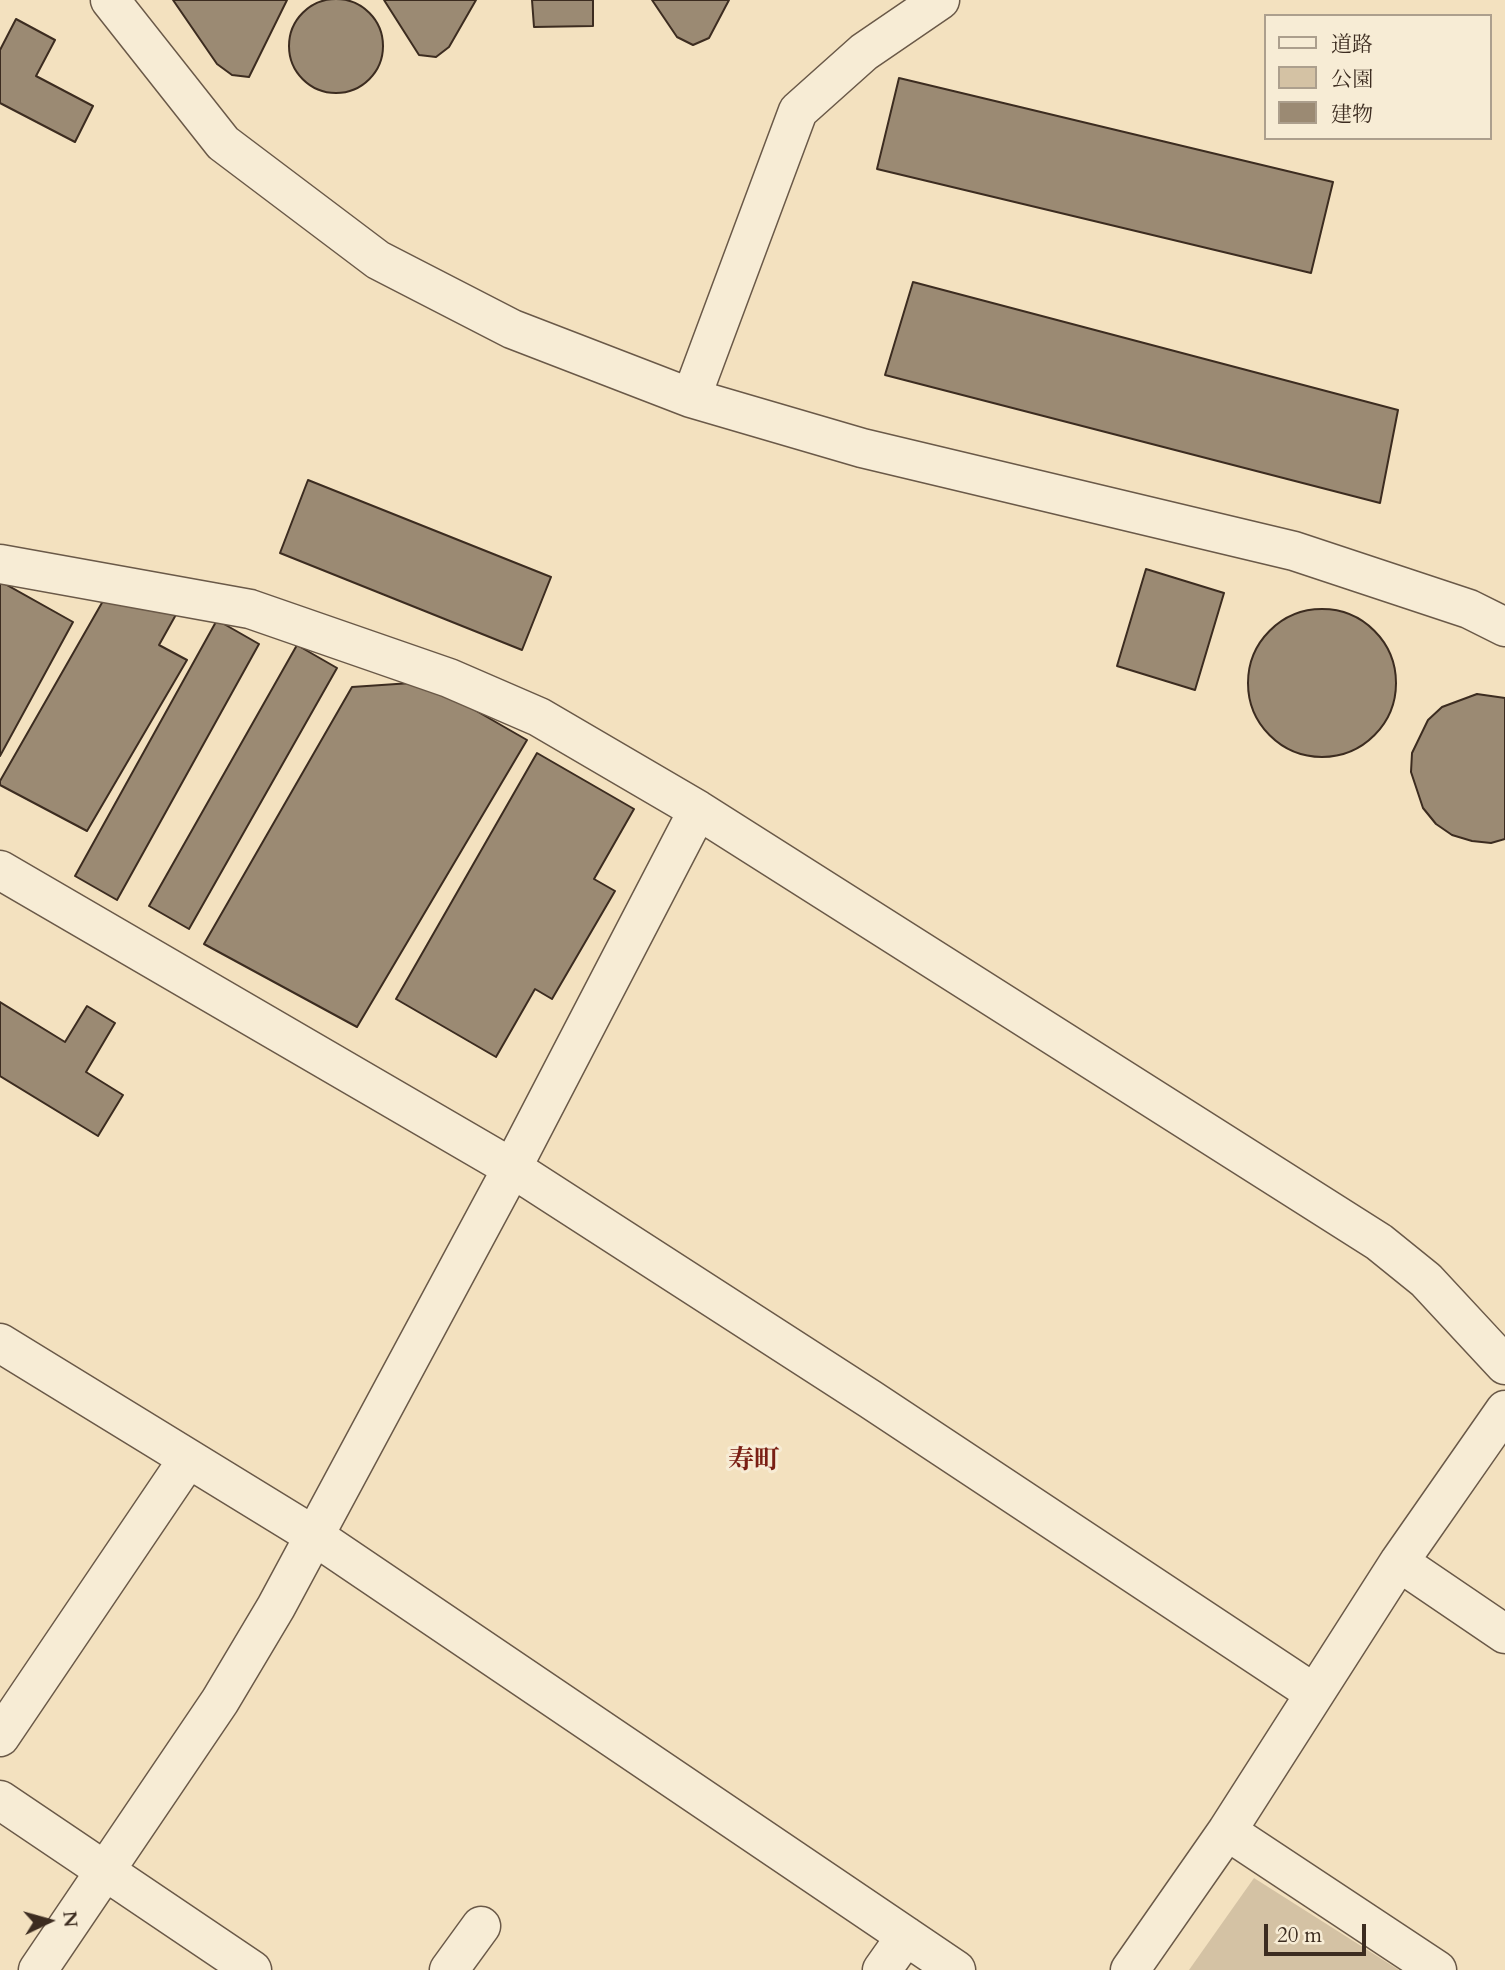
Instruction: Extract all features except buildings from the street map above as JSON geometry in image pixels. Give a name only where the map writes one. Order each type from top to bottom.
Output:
[{"type":"street","points":[[110,0],[223,143],[378,260],[512,328],[691,398],[862,448],[1294,551],[1469,609],[1505,627]]},
{"type":"street","points":[[691,398],[798,111],[864,52],[940,0]]},
{"type":"street","points":[[0,564],[250,609],[412,665],[539,717],[698,810],[1379,1242],[1426,1280],[1505,1365]]},
{"type":"street","points":[[38,1970],[220,1700],[276,1607],[512,1168],[698,810]]},
{"type":"street","points":[[0,870],[512,1168],[882,1406],[1314,1693]]},
{"type":"street","points":[[0,1343],[313,1535],[956,1970]]},
{"type":"street","points":[[1130,1970],[1227,1831],[1399,1562],[1505,1410]]},
{"type":"street","points":[[0,1737],[188,1459]]},
{"type":"street","points":[[1399,1562],[1505,1634]]},
{"type":"street","points":[[0,1800],[252,1970]]},
{"type":"street","points":[[1227,1831],[1437,1970]]},
{"type":"street","points":[[449,1970],[481,1926]]},
{"type":"street","points":[[882,1970],[906,1936]]},
{"type":"green space","points":[[1254,1878],[1399,1970],[1189,1970]]},
{"type":"district","name":"寿町","points":[[754,1462]]}]
